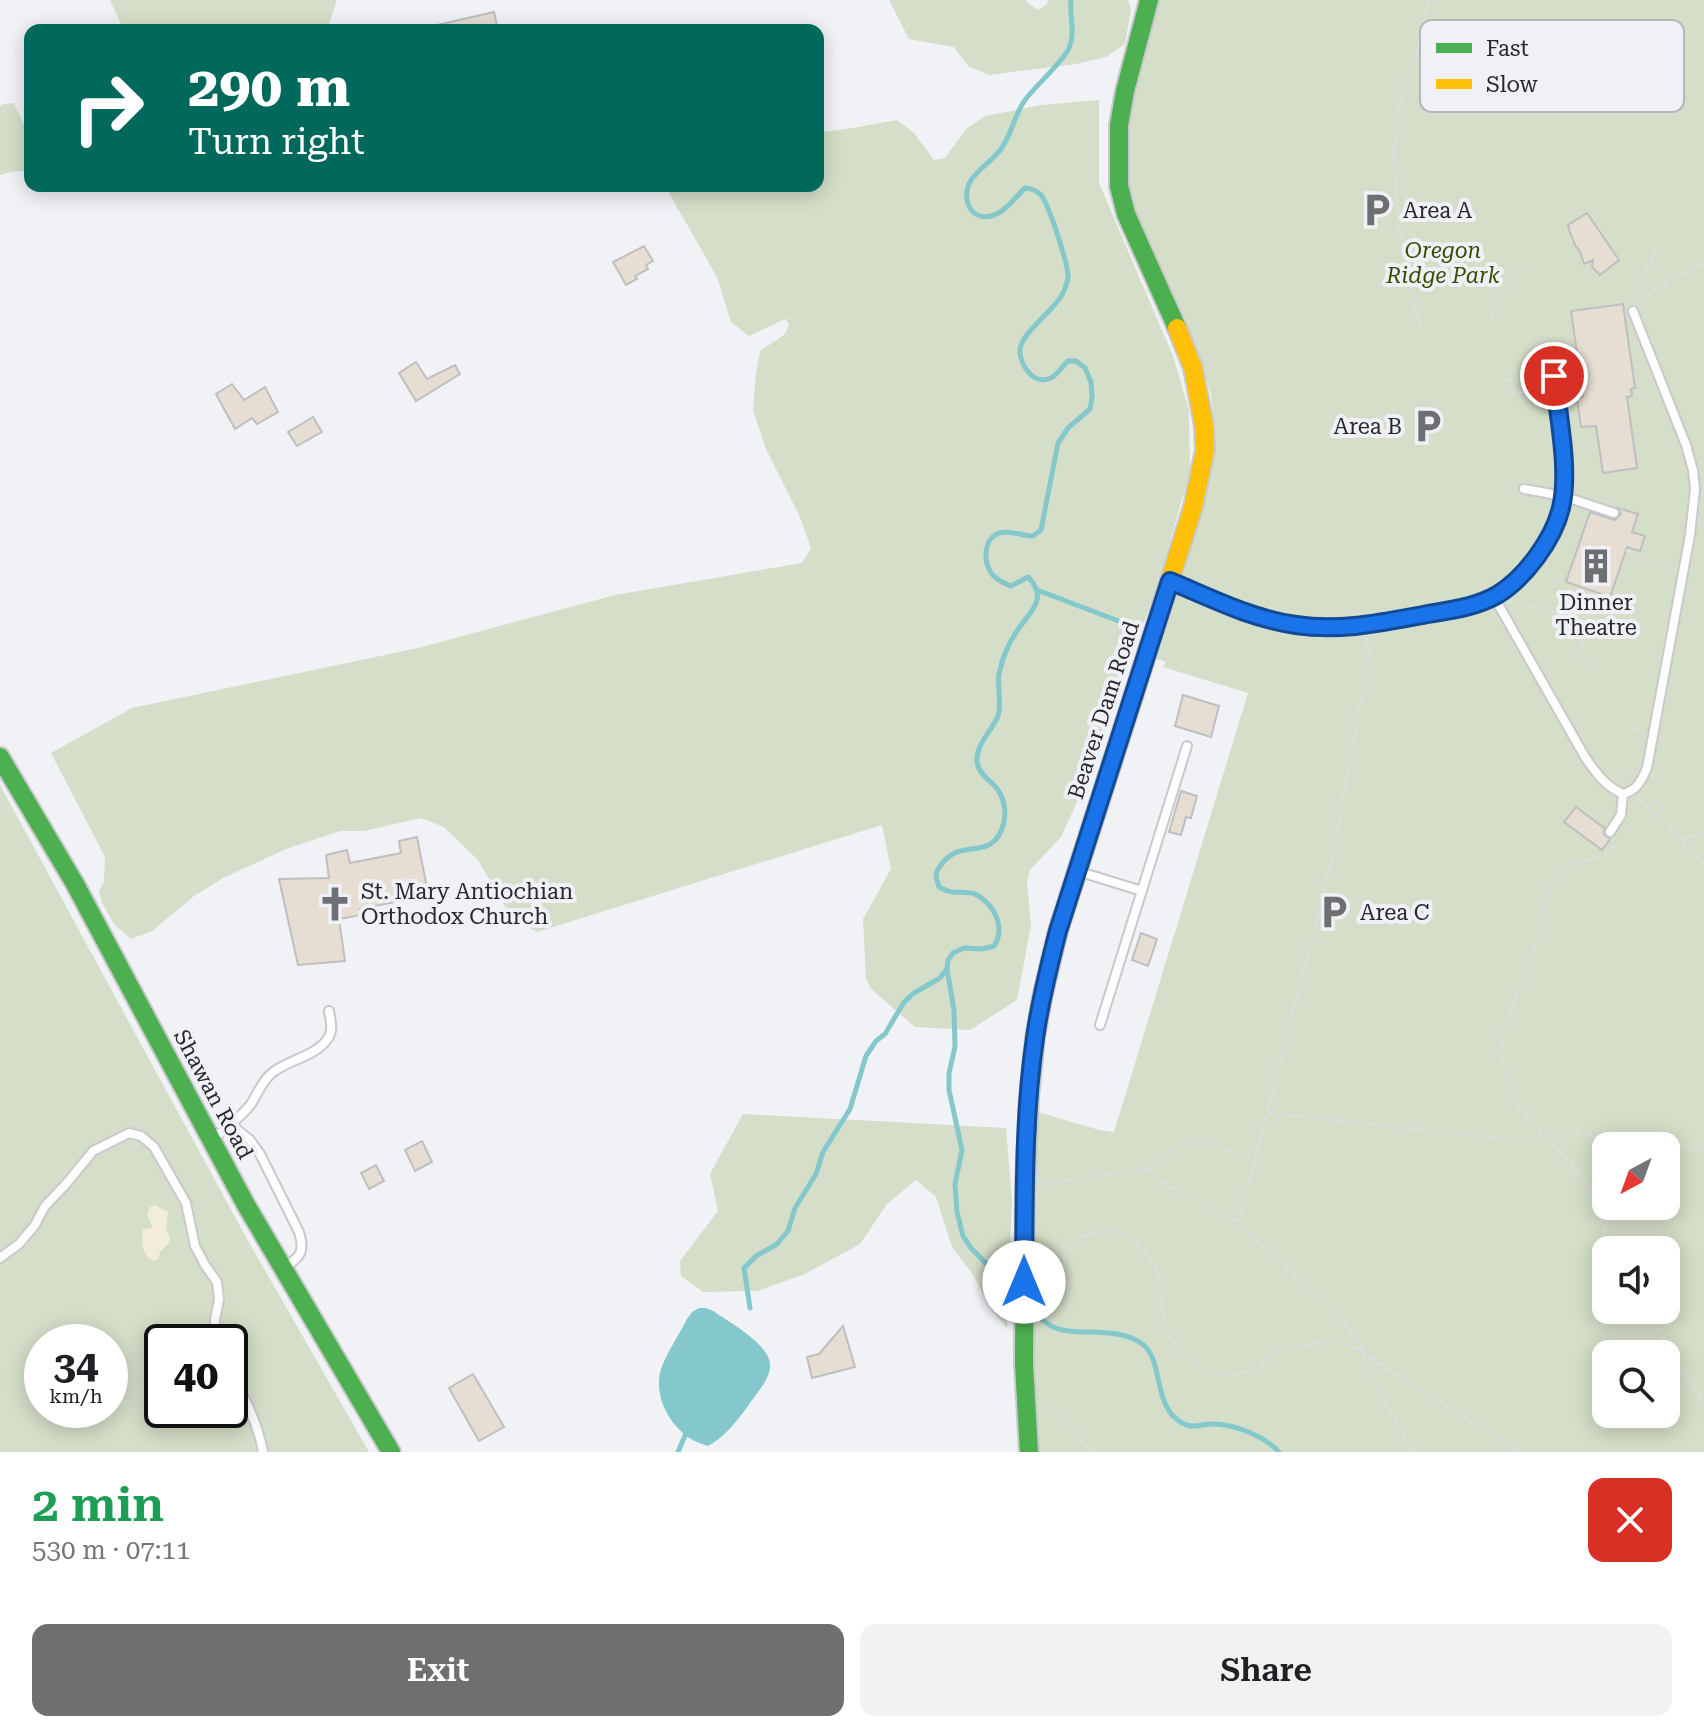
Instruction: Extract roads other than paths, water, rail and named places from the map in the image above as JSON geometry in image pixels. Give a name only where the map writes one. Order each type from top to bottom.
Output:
[{"type":"street","name":"Beaver Dam Road","points":[[1029,1452],[1024,1410],[1025,1186],[1035,1039],[1058,931],[1193,507],[1205,450],[1204,426],[1193,368],[1126,214],[1119,186],[1119,125],[1149,0]]},
{"type":"street","name":"Shawan Road","points":[[0,757],[75,884],[211,1141],[391,1452]]},
{"type":"lane","points":[[1494,597],[1597,775],[1611,789],[1627,793],[1639,786],[1647,768],[1690,535],[1695,489],[1686,445],[1633,311]]},
{"type":"lane","points":[[1170,581],[1261,617],[1325,628],[1363,626],[1470,606],[1494,597],[1508,588],[1535,560],[1556,523],[1563,496],[1564,469],[1554,376]]},
{"type":"lane","points":[[1524,489],[1563,496],[1614,513]]},
{"type":"lane","points":[[1100,1025],[1187,746]]},
{"type":"lane","points":[[1612,828],[1621,815],[1627,793]]},
{"type":"lane","points":[[1077,871],[1142,891]]},
{"type":"lane","points":[[211,1141],[252,1103],[261,1084],[274,1071],[317,1049],[327,1040],[333,1028],[329,1011]]},
{"type":"lane","points":[[231,1125],[250,1140],[260,1154],[299,1232],[303,1244],[300,1253],[295,1261],[283,1268]]},
{"type":"lane","points":[[0,1258],[19,1244],[35,1225],[45,1206],[93,1151],[129,1133],[141,1136],[154,1147],[186,1203],[195,1246],[217,1282],[219,1299],[215,1324]]},
{"type":"lane","points":[[248,1406],[263,1452]]},
{"type":"water","points":[[699,1308],[713,1311],[748,1335],[764,1351],[770,1367],[764,1383],[739,1418],[725,1434],[708,1446],[691,1439],[676,1426],[665,1408],[659,1389],[666,1356],[687,1319]]},
{"type":"waterway","points":[[1017,1295],[963,1236],[955,1184],[962,1150],[949,1090],[955,1047],[948,960],[953,953],[964,948],[994,946],[999,925],[993,911],[983,900],[974,894],[939,887],[936,875],[952,854],[984,847],[995,841],[1004,822],[1005,809],[1001,796],[979,769],[977,759],[998,716],[999,674],[1005,653],[1034,607],[1037,593],[1028,577],[1011,586],[994,576],[987,562],[987,547],[991,538],[999,533],[1033,536],[1041,530],[1058,443],[1068,428],[1090,409],[1092,397],[1091,382],[1085,368],[1076,361],[1068,361],[1053,377],[1044,380],[1028,372],[1020,355],[1026,336],[1057,302],[1068,278],[1058,236],[1041,195],[1025,188],[999,213],[987,217],[972,212],[967,195],[971,179],[1005,143],[1025,100],[1069,48],[1072,36],[1071,0]]},
{"type":"waterway","points":[[1037,590],[1137,628]]},
{"type":"waterway","points":[[750,1308],[744,1268],[756,1256],[777,1244],[788,1231],[795,1208],[816,1174],[823,1152],[850,1109],[866,1056],[885,1034],[904,1002],[940,978],[947,969]]},
{"type":"waterway","points":[[1033,1310],[1046,1323],[1060,1329],[1119,1334],[1141,1343],[1153,1360],[1166,1405],[1182,1423],[1239,1429],[1257,1436],[1279,1452]]},
{"type":"waterway","points":[[678,1452],[687,1431]]},
{"type":"place","name":"Area A","points":[[1377,210]]},
{"type":"place","name":"Area B","points":[[1428,426]]},
{"type":"place","name":"Dinner Theatre","points":[[1596,566]]},
{"type":"place","name":"St. Mary Antiochian Orthodox Church","points":[[335,904]]},
{"type":"place","name":"Area C","points":[[1334,912]]},
{"type":"park label","name":"Oregon Ridge Park","points":[[1443,262]]}]
